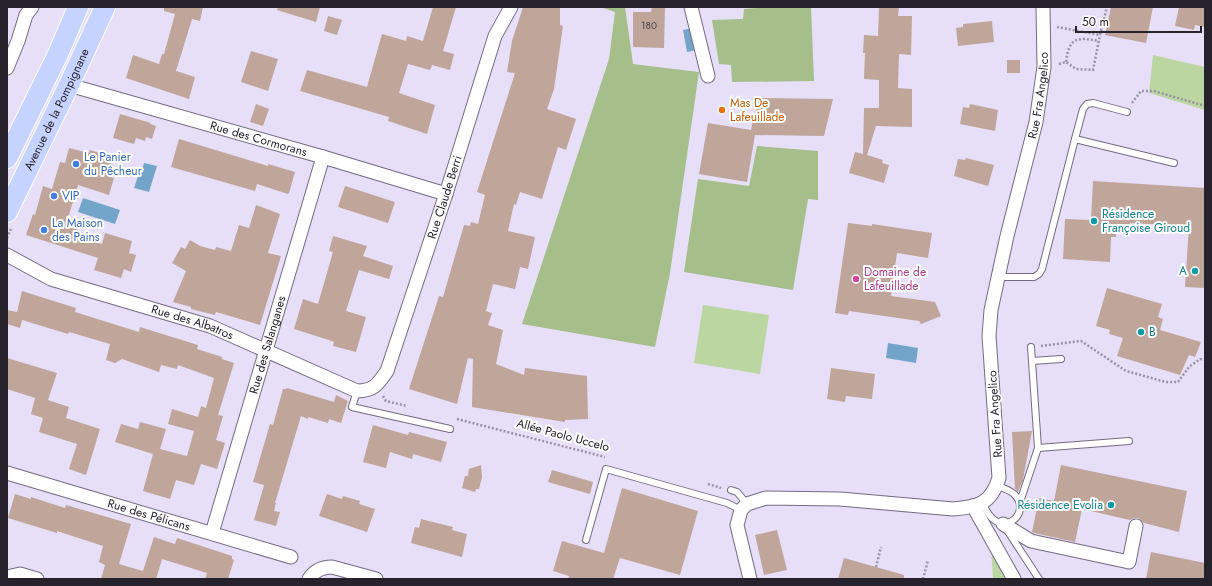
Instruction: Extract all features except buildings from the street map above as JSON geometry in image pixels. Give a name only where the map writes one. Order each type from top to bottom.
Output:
[{"type":"main road","name":"Avenue de la Pompignane","points":[[7,158],[58,54],[78,7]]},
{"type":"main road","name":"Avenue de la Pompignane","points":[[7,212],[105,7]]},
{"type":"street","points":[[7,68],[13,47],[26,15],[32,7]]},
{"type":"street","name":"Rue Claude Berri","points":[[376,386],[387,371],[446,194],[495,36],[511,7]]},
{"type":"street","points":[[691,7],[708,76]]},
{"type":"street","name":"Rue Fra Angelico","points":[[997,485],[999,471],[989,336],[991,310],[1007,236],[1036,122],[1044,67],[1043,7]]},
{"type":"street","name":"Rue des Cormorans","points":[[69,85],[323,156],[446,194]]},
{"type":"street","name":"Rue des Salanganes","points":[[212,533],[323,156]]},
{"type":"street","name":"Rue des Albatros","points":[[7,255],[51,280],[210,326],[357,391]]},
{"type":"street","points":[[357,391],[366,391],[376,386]]},
{"type":"street","name":"Rue des Pélicans","points":[[7,473],[212,533],[291,558]]},
{"type":"street","points":[[750,579],[737,525],[744,507],[766,498],[840,499],[953,510],[978,505],[993,494],[997,485]]},
{"type":"street","points":[[978,505],[1014,579]]},
{"type":"street","points":[[1003,524],[1031,541],[1129,562],[1136,526]]},
{"type":"street","points":[[309,579],[312,574],[319,569],[326,567],[332,567],[376,579]]},
{"type":"street","points":[[7,577],[20,574],[37,579]]},
{"type":"lane","points":[[998,277],[1034,277],[1039,274],[1042,269],[1083,109],[1087,104],[1094,103],[1127,112]]},
{"type":"lane","points":[[1075,139],[1174,163]]},
{"type":"lane","points":[[1003,524],[1013,521],[1020,513],[1020,502],[1038,448],[1031,347]]},
{"type":"lane","points":[[1032,361],[1061,359]]},
{"type":"lane","points":[[357,391],[352,407],[450,429]]},
{"type":"lane","points":[[1038,448],[1130,441]]},
{"type":"lane","points":[[586,540],[606,469],[744,507]]},
{"type":"lane","points":[[997,485],[1014,493],[1020,502]]},
{"type":"lane","points":[[731,490],[736,492],[744,507]]},
{"type":"lane","points":[[978,505],[993,519],[1003,524],[1039,579]]},
{"type":"path","points":[[1044,67],[1066,62],[1076,69],[1093,70],[1107,7]]},
{"type":"path","points":[[1044,25],[1100,36]]},
{"type":"path","points":[[1066,62],[1068,49],[1073,42],[1082,38],[1099,41]]},
{"type":"path","points":[[1127,112],[1141,91],[1154,91],[1205,106]]},
{"type":"path","points":[[1031,347],[1081,341],[1126,371],[1166,382],[1178,382],[1189,367],[1200,359],[1205,360]]},
{"type":"path","points":[[376,386],[386,401],[409,407]]},
{"type":"path","name":"Allée Paolo Uccelo","points":[[455,419],[608,458]]},
{"type":"path","points":[[700,482],[731,490]]},
{"type":"path","points":[[876,567],[881,547]]},
{"type":"path","points":[[922,579],[928,560]]},
{"type":"green space","points":[[600,7],[625,7],[633,64],[699,72],[670,273],[655,347],[522,324],[609,59],[615,12]]},
{"type":"green space","points":[[811,7],[814,81],[732,82],[731,65],[719,64],[712,20],[743,19],[744,9]]},
{"type":"green space","points":[[1153,55],[1205,67],[1205,110],[1149,93]]},
{"type":"green space","points":[[757,146],[818,151],[818,200],[808,199],[793,290],[684,272],[698,179],[749,186]]},
{"type":"green space","points":[[703,305],[769,315],[760,374],[694,363]]},
{"type":"green space","points":[[991,548],[1017,573],[1021,579],[993,579]]},
{"type":"water","points":[[693,28],[697,50],[687,52],[683,30]]},
{"type":"water","points":[[144,163],[157,166],[149,192],[134,188]]},
{"type":"water","points":[[83,198],[120,210],[115,224],[78,212]]},
{"type":"water","points":[[888,343],[918,348],[916,363],[886,358]]},
{"type":"place","name":"Mas De Lafeuillade","points":[[722,110]]},
{"type":"place","name":"Le Panier du Pêcheur","points":[[76,164]]},
{"type":"place","name":"VIP","points":[[54,196]]},
{"type":"place","name":"Résidence Françoise Giroud","points":[[1094,221]]},
{"type":"place","name":"La Maison des Pains","points":[[44,230]]},
{"type":"place","name":"A","points":[[1195,271]]},
{"type":"place","name":"Domaine de Lafeuillade","points":[[856,279]]},
{"type":"place","name":"B","points":[[1141,332]]},
{"type":"place","name":"Résidence Evolia","points":[[1111,505]]}]
